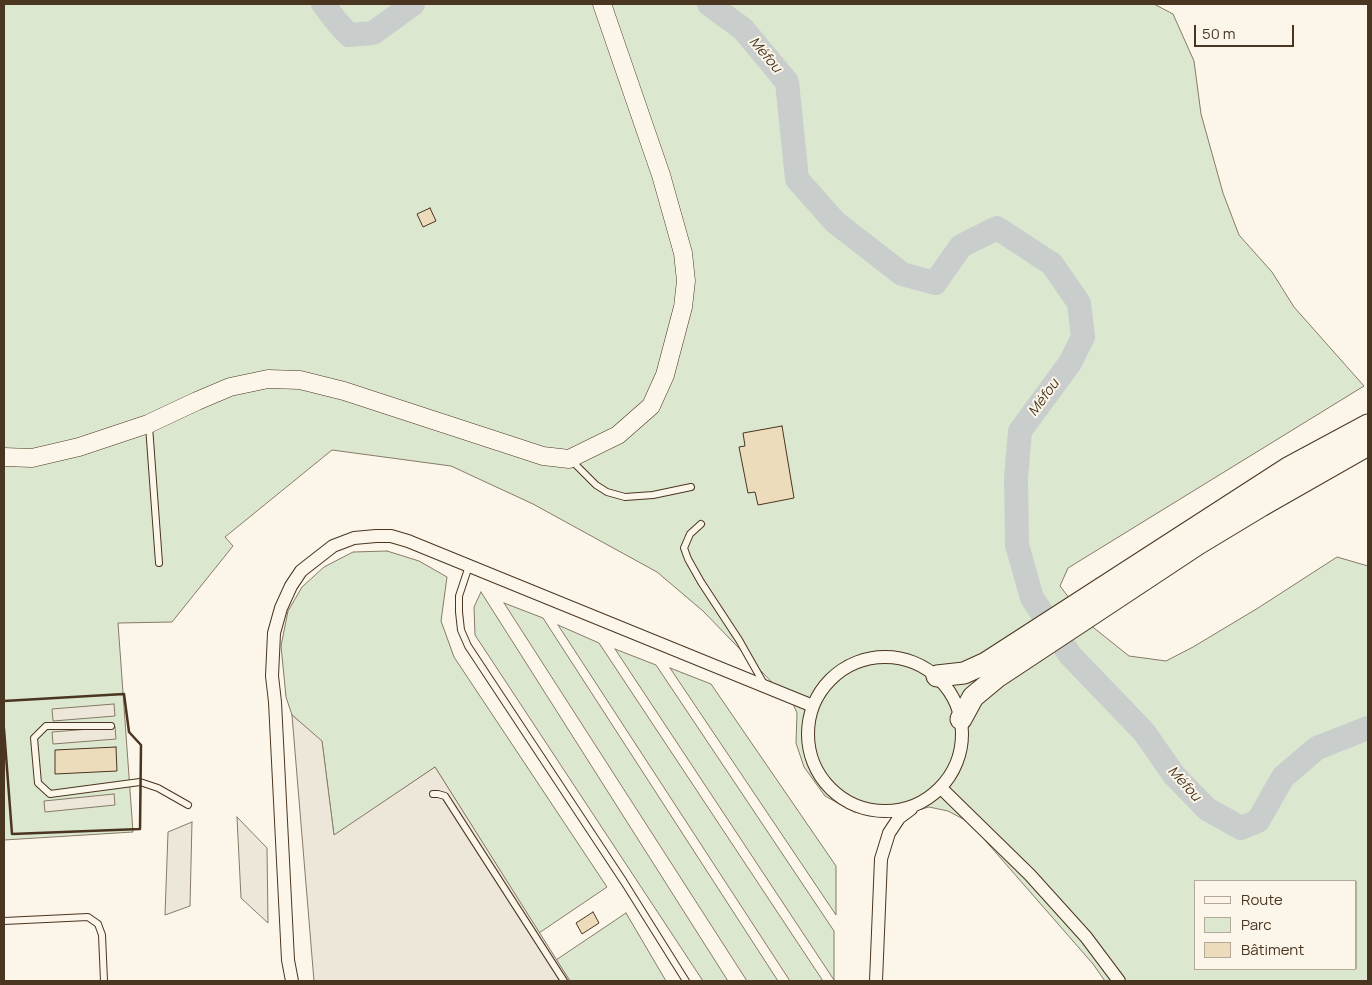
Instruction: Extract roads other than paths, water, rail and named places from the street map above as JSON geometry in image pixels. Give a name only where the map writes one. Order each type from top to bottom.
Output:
[{"type":"highway","points":[[961,719],[991,670],[1126,582],[1288,468],[1368,425]]},
{"type":"highway","points":[[1126,582],[1368,446]]},
{"type":"highway","points":[[937,676],[991,670]]},
{"type":"main road","points":[[4,457],[32,458],[80,447],[148,424],[197,400],[230,387],[268,379],[300,380],[344,391],[543,456],[569,459],[618,435],[651,406],[665,375],[683,307],[686,282],[683,253],[661,175],[602,4]]},
{"type":"street","points":[[292,981],[288,960],[275,702],[272,676],[274,633],[290,586],[301,571],[333,546],[354,538],[376,536],[391,536],[408,541],[813,706]]},
{"type":"street","points":[[874,657],[896,657],[918,664],[937,676],[952,696],[961,719],[962,734],[961,749],[950,776],[941,788],[930,797],[904,809],[877,812],[851,804],[829,789],[814,767],[809,754],[807,727],[819,693],[834,676],[852,664],[874,657]]},
{"type":"street","points":[[941,788],[1030,875],[1086,937],[1119,981]]},
{"type":"street","points":[[876,981],[881,859],[889,833],[899,818],[917,804]]},
{"type":"lane","points":[[148,424],[159,563]]},
{"type":"lane","points":[[569,459],[596,485],[607,492],[625,497],[653,495],[691,487]]},
{"type":"lane","points":[[700,524],[690,534],[684,548],[688,559],[739,640],[764,686]]},
{"type":"lane","points":[[470,566],[459,596],[458,612],[461,630],[468,646],[624,882],[686,981]]},
{"type":"lane","points":[[111,726],[46,726],[34,738],[38,783],[50,794],[140,782],[158,788],[188,805]]},
{"type":"lane","points":[[433,794],[444,796],[564,981]]},
{"type":"lane","points":[[4,921],[88,917],[98,924],[102,935],[104,981]]},
{"type":"waterway","name":"Méfou","points":[[323,4],[349,35],[373,33],[413,4]]},
{"type":"waterway","name":"Méfou","points":[[709,4],[743,29],[787,82],[797,179],[835,222],[902,274],[935,283],[961,246],[997,228],[1052,264],[1079,303],[1083,337],[1070,363],[1020,431],[1016,478],[1017,545],[1032,598],[1070,655],[1144,732],[1174,775],[1207,809],[1241,828],[1258,821],[1283,777],[1317,748],[1368,728]]}]
